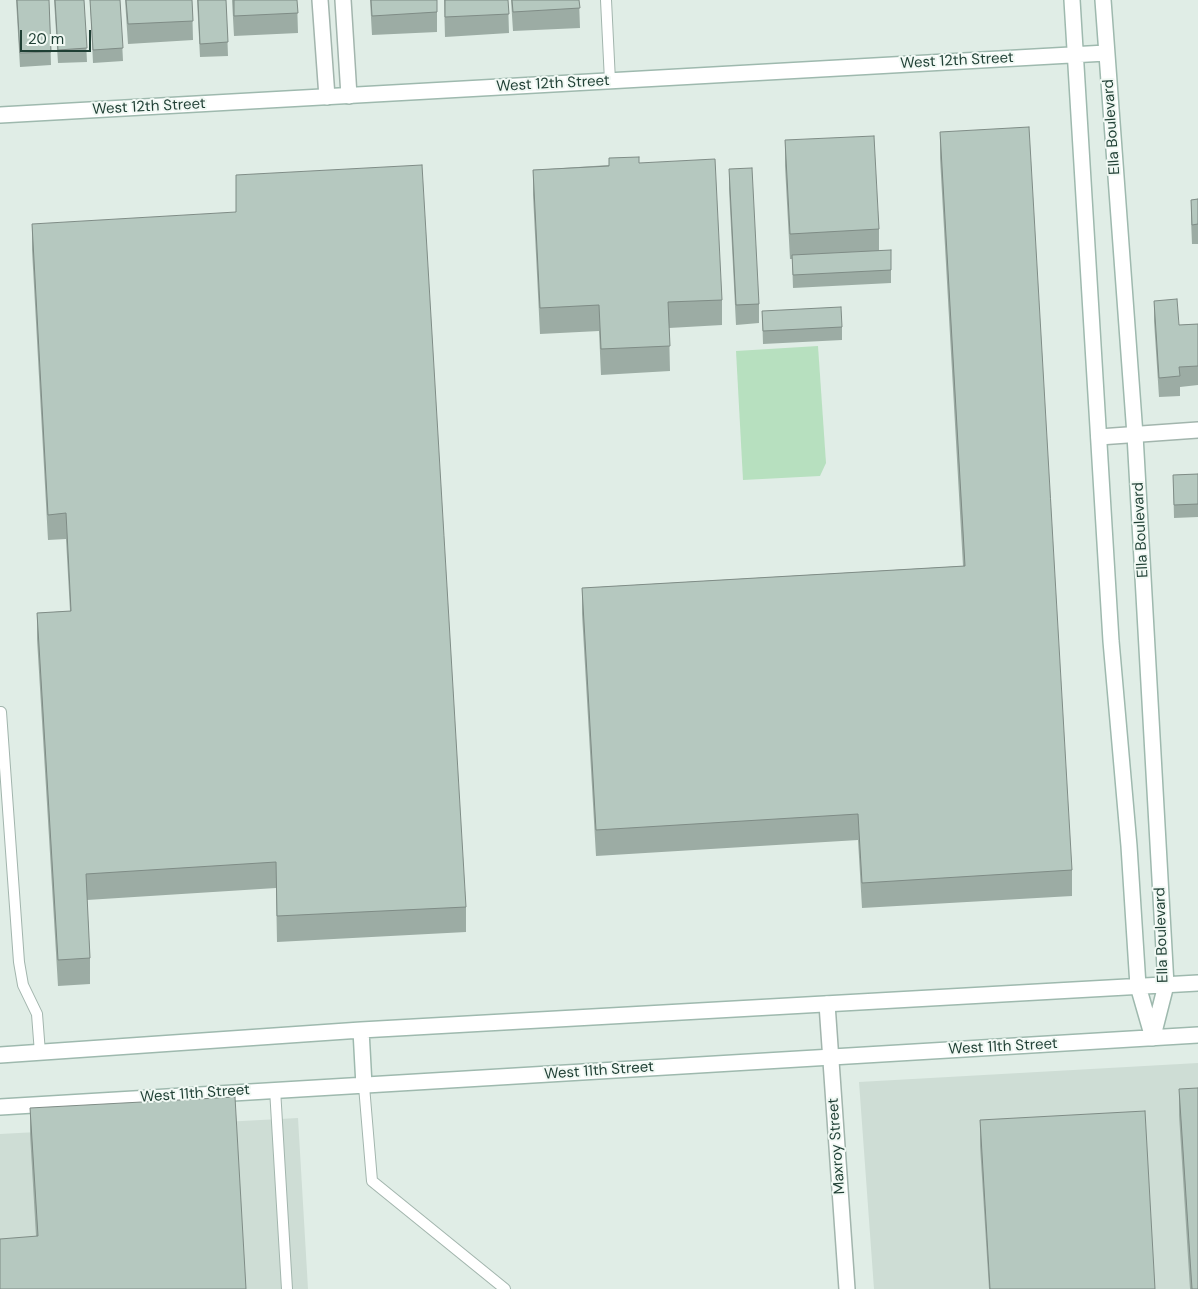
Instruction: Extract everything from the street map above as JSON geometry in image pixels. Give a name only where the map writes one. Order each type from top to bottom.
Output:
[{"type":"main road","points":[[320,0],[327,97]]},
{"type":"main road","points":[[344,0],[349,96]]},
{"type":"main road","name":"Ella Boulevard","points":[[1072,0],[1111,640],[1129,846],[1138,986],[1153,1038]]},
{"type":"main road","name":"Ella Boulevard","points":[[1103,0],[1135,435],[1166,985],[1153,1038]]},
{"type":"main road","name":"West 12th Street","points":[[0,115],[1106,53]]},
{"type":"main road","points":[[1099,438],[1198,430]]},
{"type":"main road","points":[[0,1055],[360,1030],[1198,983]]},
{"type":"main road","name":"Maxroy Street","points":[[827,1004],[847,1289]]},
{"type":"main road","points":[[360,1030],[364,1086]]},
{"type":"main road","name":"West 11th Street","points":[[0,1107],[1198,1035]]},
{"type":"lane","points":[[606,0],[610,81]]},
{"type":"lane","points":[[1,712],[19,962],[23,985],[37,1014],[40,1053]]},
{"type":"lane","points":[[364,1086],[372,1181],[505,1289]]},
{"type":"lane","points":[[275,1089],[287,1289]]},
{"type":"shaded area","points":[[1198,1063],[1198,1289],[874,1289],[859,1082]]},
{"type":"shaded area","points":[[298,1118],[308,1289],[0,1289],[0,1134]]},
{"type":"green space","points":[[818,346],[826,463],[820,476],[743,480],[736,351]]},
{"type":"building","points":[[17,0],[49,0],[51,52],[20,53]]},
{"type":"building","points":[[55,0],[84,0],[87,48],[58,50]]},
{"type":"building","points":[[90,0],[120,0],[123,48],[93,50]]},
{"type":"building","points":[[126,0],[192,0],[193,21],[128,24]]},
{"type":"building","points":[[198,0],[226,0],[228,42],[200,44]]},
{"type":"building","points":[[234,0],[297,0],[298,13],[234,16]]},
{"type":"building","points":[[371,0],[437,0],[437,12],[372,16]]},
{"type":"building","points":[[445,0],[508,0],[509,14],[445,17]]},
{"type":"building","points":[[512,0],[579,0],[580,8],[513,12]]},
{"type":"building","points":[[1029,127],[1072,870],[862,883],[858,814],[596,830],[582,588],[965,566],[940,132]]},
{"type":"building","points":[[874,136],[879,229],[790,234],[785,140]]},
{"type":"building","points":[[639,157],[639,163],[715,159],[722,300],[668,302],[670,346],[601,349],[599,305],[540,308],[533,170],[609,166],[609,158]]},
{"type":"building","points":[[422,165],[466,907],[277,916],[276,862],[86,874],[90,958],[58,960],[37,613],[71,611],[66,513],[48,515],[32,224],[236,212],[236,175]]},
{"type":"building","points":[[752,168],[759,304],[736,305],[729,169]]},
{"type":"building","points":[[1198,199],[1198,224],[1192,225],[1191,200]]},
{"type":"building","points":[[891,250],[891,270],[793,275],[792,255]]},
{"type":"building","points":[[1177,299],[1179,325],[1198,324],[1198,366],[1179,367],[1180,376],[1159,378],[1154,301]]},
{"type":"building","points":[[841,307],[842,327],[763,331],[762,311]]},
{"type":"building","points":[[1198,474],[1198,504],[1174,505],[1173,475]]},
{"type":"building","points":[[1198,1088],[1198,1289],[1192,1289],[1179,1089]]},
{"type":"building","points":[[235,1097],[246,1289],[0,1289],[0,1239],[38,1236],[30,1108]]},
{"type":"building","points":[[1145,1111],[1155,1289],[990,1289],[980,1120]]}]
